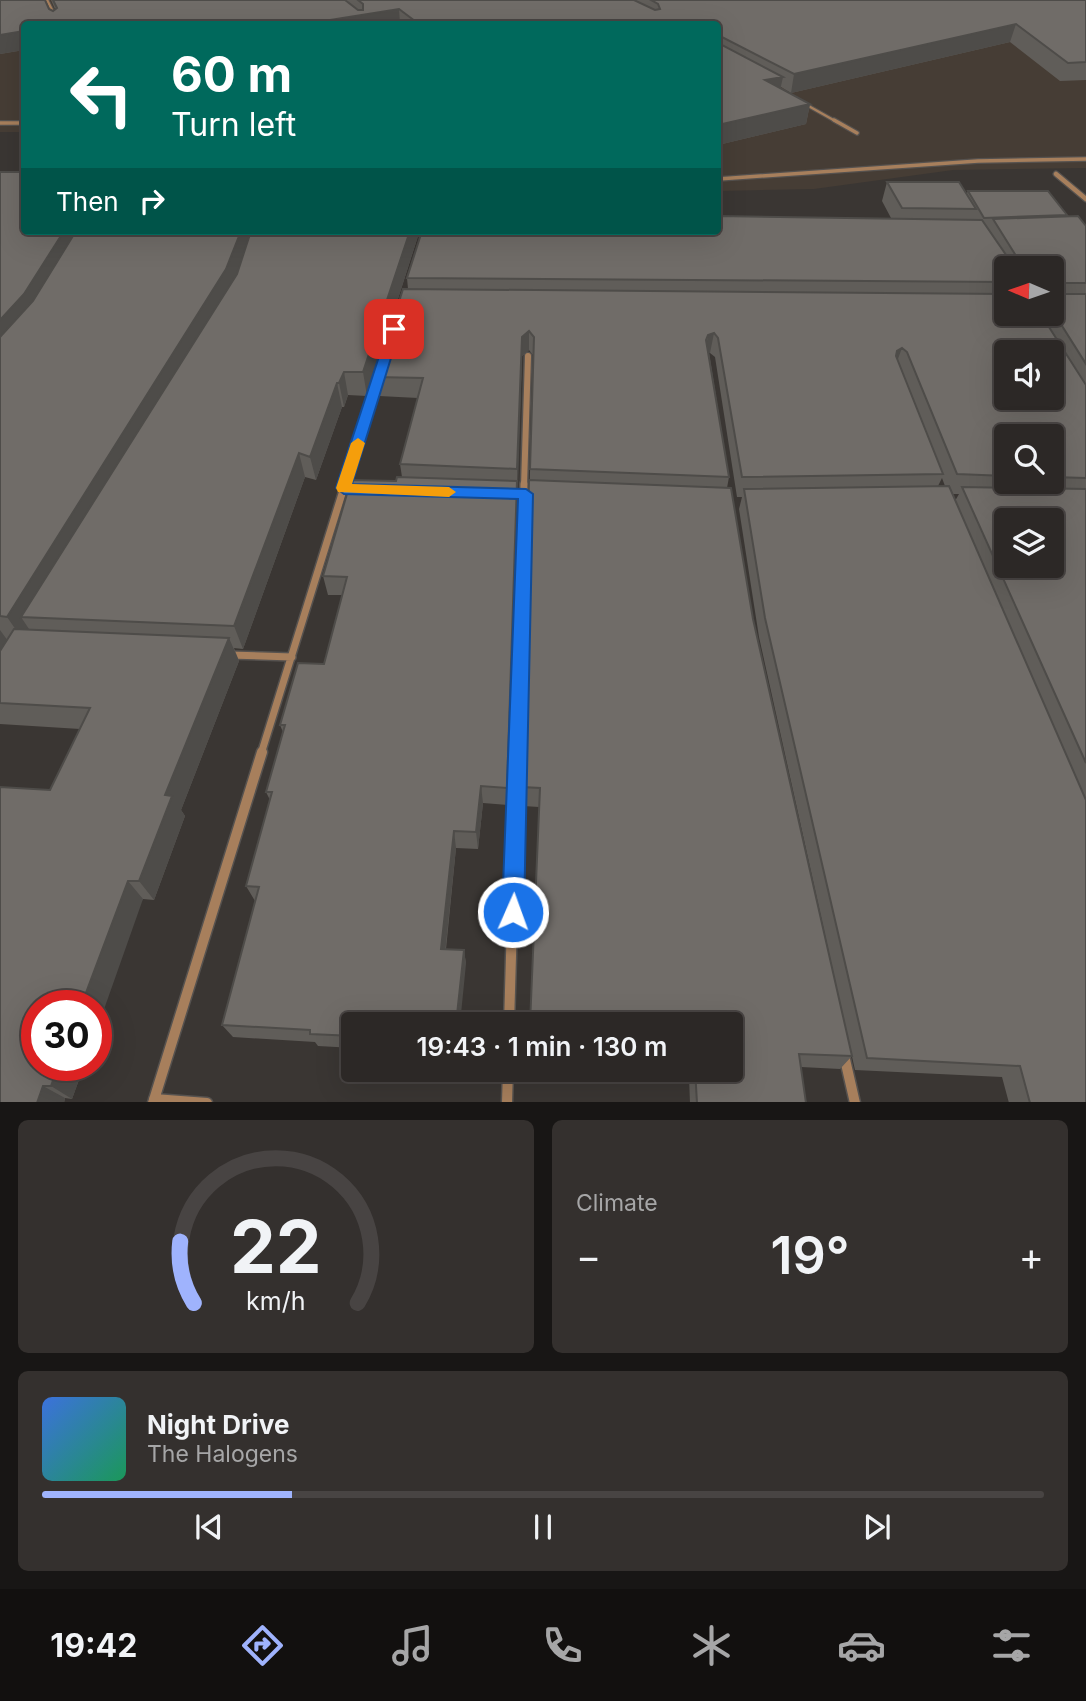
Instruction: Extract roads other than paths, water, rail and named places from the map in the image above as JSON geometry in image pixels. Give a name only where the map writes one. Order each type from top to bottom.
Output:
[{"type":"street","points":[[1056,174],[1086,199]]},
{"type":"street","points":[[509,1012],[528,356]]},
{"type":"street","points":[[207,1102],[153,1101],[381,369]]},
{"type":"street","points":[[344,488],[357,489]]},
{"type":"street","points":[[500,494],[553,495]]},
{"type":"street","points":[[225,654],[292,657]]},
{"type":"street","points":[[843,1048],[855,1102]]},
{"type":"street","points":[[507,1102],[508,1082]]},
{"type":"lane","points":[[47,0],[58,21]]},
{"type":"lane","points":[[799,102],[857,133]]},
{"type":"lane","points":[[0,122],[21,123]]},
{"type":"lane","points":[[721,179],[978,161],[1086,159]]}]
